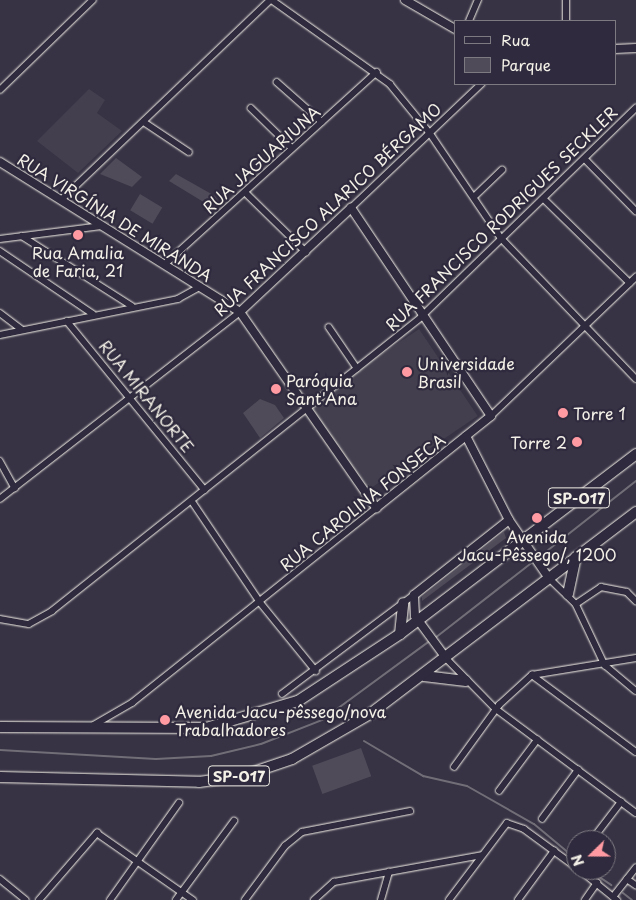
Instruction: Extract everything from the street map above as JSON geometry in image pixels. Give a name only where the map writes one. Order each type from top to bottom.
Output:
[{"type":"highway","name":"SP-017","points":[[0,727],[182,730],[237,722],[298,702],[400,634],[420,623],[524,544],[636,454]]},
{"type":"highway","name":"SP-017","points":[[0,777],[153,783],[242,776],[316,748],[424,676],[443,654],[546,575],[576,557],[636,512]]},
{"type":"highway","points":[[568,594],[576,557]]},
{"type":"highway","points":[[400,634],[403,603]]},
{"type":"highway","points":[[424,676],[466,682]]},
{"type":"street","points":[[0,90],[93,0]]},
{"type":"street","points":[[61,200],[271,0],[377,72],[430,133],[501,238],[585,328],[636,379]]},
{"type":"street","points":[[405,0],[454,28]]},
{"type":"street","points":[[470,20],[478,0]]},
{"type":"street","points":[[566,0],[566,20]]},
{"type":"street","points":[[616,49],[636,48]]},
{"type":"street","name":"RUA JAGUARIUNA","points":[[164,265],[377,72]]},
{"type":"street","points":[[277,82],[322,122]]},
{"type":"street","name":"RUA FRANCISCO ALARICO BÉRGAMO","points":[[0,499],[129,396],[240,312],[306,252],[480,85]]},
{"type":"street","points":[[251,108],[292,148]]},
{"type":"street","name":"RUA FRANCISCO RODRIGUES SECKLER","points":[[0,619],[29,624],[52,611],[307,409],[421,317],[636,108]]},
{"type":"street","points":[[144,122],[189,152]]},
{"type":"street","points":[[584,160],[636,211]]},
{"type":"street","name":"RUA VIRGÍNIA DE MIRANDA","points":[[0,162],[240,312]]},
{"type":"street","points":[[474,197],[502,170]]},
{"type":"street","points":[[245,192],[306,252]]},
{"type":"street","points":[[544,199],[630,283]]},
{"type":"street","points":[[351,208],[421,317],[491,416]]},
{"type":"street","points":[[0,239],[100,226]]},
{"type":"street","points":[[22,236],[132,306]]},
{"type":"street","points":[[0,251],[93,314]]},
{"type":"street","name":"RUA CAROLINA FONSECA","points":[[88,728],[132,703],[491,416],[585,328],[636,277]]},
{"type":"street","points":[[0,335],[132,306],[178,299],[200,287]]},
{"type":"street","points":[[240,312],[376,508]]},
{"type":"street","points":[[0,313],[21,330]]},
{"type":"street","name":"RUA MIRANORTE","points":[[66,320],[205,490]]},
{"type":"street","points":[[329,327],[357,368]]},
{"type":"street","points":[[466,436],[509,520],[524,544],[546,575],[568,594],[576,604],[605,665],[636,690]]},
{"type":"street","points":[[0,461],[15,488]]},
{"type":"street","points":[[192,501],[260,602],[316,670]]},
{"type":"street","points":[[282,694],[414,595],[509,520]]},
{"type":"street","points":[[576,604],[601,587],[627,592],[636,601]]},
{"type":"street","points":[[414,595],[420,623],[466,682],[496,709],[636,813]]},
{"type":"street","points":[[454,767],[496,709],[532,675],[605,665],[636,658]]},
{"type":"street","points":[[532,675],[636,752]]},
{"type":"street","points":[[499,791],[537,740]]},
{"type":"street","points":[[542,819],[578,770]]},
{"type":"street","points":[[600,830],[621,802]]},
{"type":"street","points":[[110,900],[179,803]]},
{"type":"street","points":[[245,900],[285,846],[302,832],[410,811]]},
{"type":"street","points":[[176,900],[234,821]]},
{"type":"street","points":[[449,900],[482,855],[511,822],[566,860]]},
{"type":"street","points":[[39,900],[97,833],[140,860],[193,900]]},
{"type":"street","points":[[518,900],[554,851]]},
{"type":"street","points":[[314,900],[334,882],[482,855]]},
{"type":"street","points":[[593,880],[615,898],[636,868]]},
{"type":"street","points":[[381,900],[389,872]]},
{"type":"street","points":[[627,879],[636,885]]},
{"type":"street","points":[[0,880],[26,900]]},
{"type":"street","points":[[585,900],[597,883]]},
{"type":"shaded area","points":[[89,89],[105,100],[97,113],[122,131],[78,173],[37,141]]},
{"type":"shaded area","name":"Universidade Brasil","points":[[419,329],[478,416],[366,492],[307,404]]},
{"type":"green space","points":[[116,158],[142,177],[132,187],[100,174]]},
{"type":"green space","points":[[176,174],[215,196],[219,202],[215,209],[169,181]]},
{"type":"green space","points":[[140,194],[162,207],[153,224],[130,210]]},
{"type":"green space","points":[[260,399],[275,405],[284,418],[260,438],[243,413]]},
{"type":"green space","points":[[504,532],[506,538],[422,601],[422,597]]},
{"type":"green space","points":[[361,748],[371,776],[322,794],[312,766]]},
{"type":"waterway","points":[[538,558],[636,481]]},
{"type":"waterway","points":[[435,638],[534,561]]},
{"type":"waterway","points":[[0,750],[156,759],[211,756],[261,744],[322,720],[431,640]]},
{"type":"waterway","points":[[364,741],[423,776],[467,786],[534,824],[566,851]]},
{"type":"waterway","points":[[604,880],[611,885]]},
{"type":"waterway","points":[[623,893],[632,900]]},
{"type":"place","name":"Rua Amalia de Faria, 21","points":[[78,235]]},
{"type":"place","name":"Universidade Brasil","points":[[407,372]]},
{"type":"place","name":"Paróquia Sant'Ana","points":[[276,389]]},
{"type":"place","name":"Torre 1","points":[[563,413]]},
{"type":"place","name":"Torre 2","points":[[577,442]]},
{"type":"place","name":"Avenida Jacu-Pêssego/, 1200","points":[[537,518]]},
{"type":"place","name":"Avenida Jacu-pêssego/nova Trabalhadores","points":[[165,720]]}]
